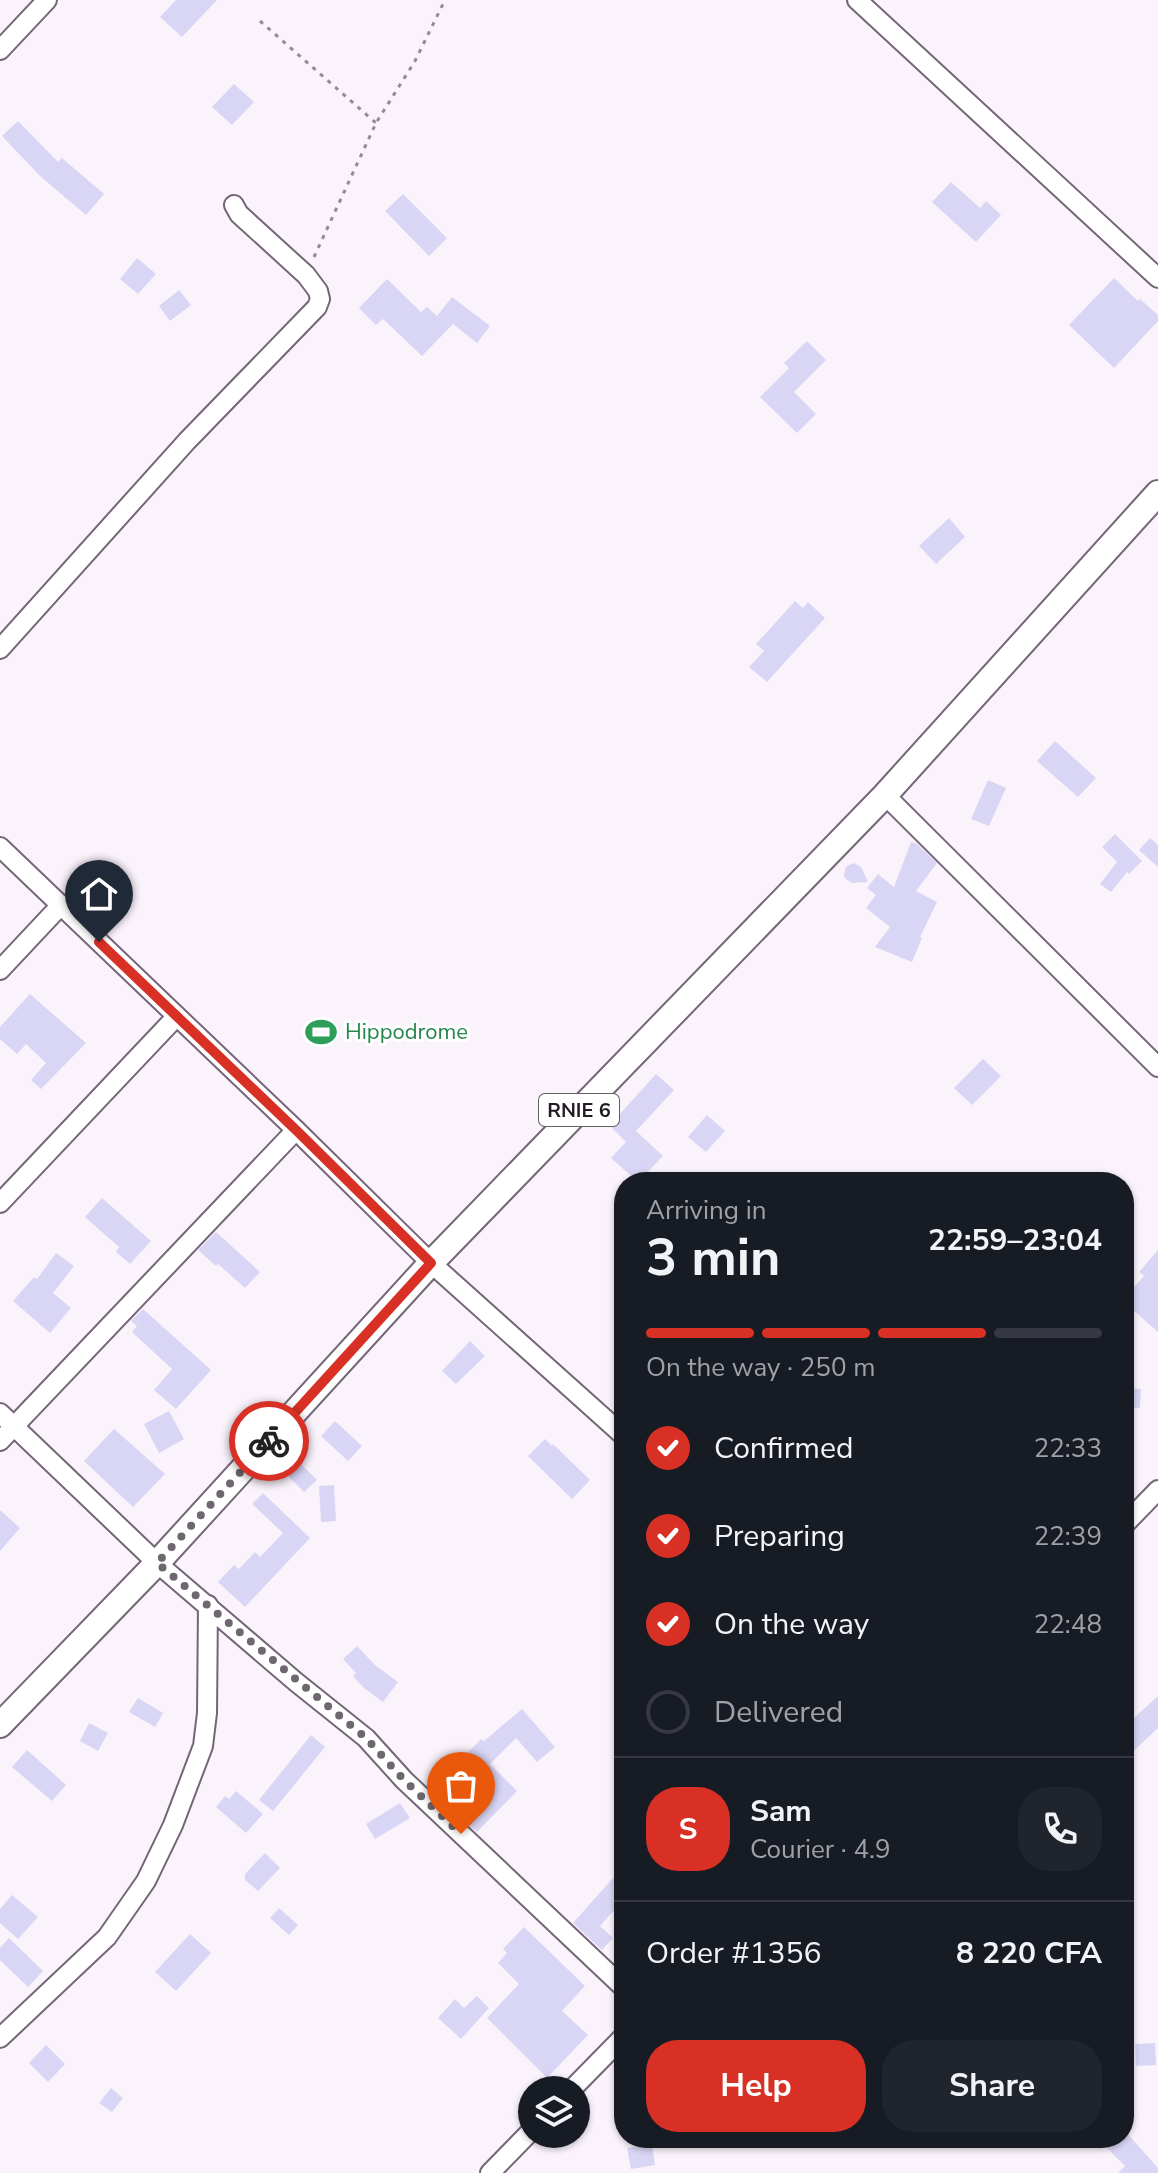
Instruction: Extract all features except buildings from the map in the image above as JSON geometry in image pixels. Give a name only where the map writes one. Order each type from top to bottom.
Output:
[{"type":"main road","name":"RNIE 6","points":[[0,1725],[157,1563],[431,1263],[885,795],[1158,493]]},
{"type":"street","points":[[0,50],[47,0]]},
{"type":"street","points":[[857,0],[1158,278]]},
{"type":"street","points":[[0,649],[187,441],[317,307],[320,299],[318,291],[306,275],[239,214],[234,205]]},
{"type":"street","points":[[885,795],[1158,1067]]},
{"type":"street","points":[[0,847],[431,1263],[614,1427]]},
{"type":"street","points":[[0,970],[61,905]]},
{"type":"street","points":[[0,1203],[176,1017]]},
{"type":"street","points":[[0,1441],[296,1130]]},
{"type":"street","points":[[0,1413],[157,1563],[366,1738],[404,1780],[614,1979]]},
{"type":"street","points":[[1134,1515],[1158,1490]]},
{"type":"street","points":[[0,2038],[107,1937],[146,1881],[173,1825],[203,1746],[207,1713],[208,1605]]},
{"type":"street","points":[[585,2076],[614,2046]]},
{"type":"street","points":[[490,2173],[518,2144]]},
{"type":"path","points":[[306,275],[376,123],[415,61],[445,0]]},
{"type":"path","points":[[260,21],[376,123]]},
{"type":"way so far","points":[[269,1441],[157,1563],[366,1738],[404,1780],[461,1834]]},
{"type":"place","name":"Hippodrome","points":[[321,1032]]},
{"type":"route","points":[[99,942],[431,1263],[269,1441]]}]
